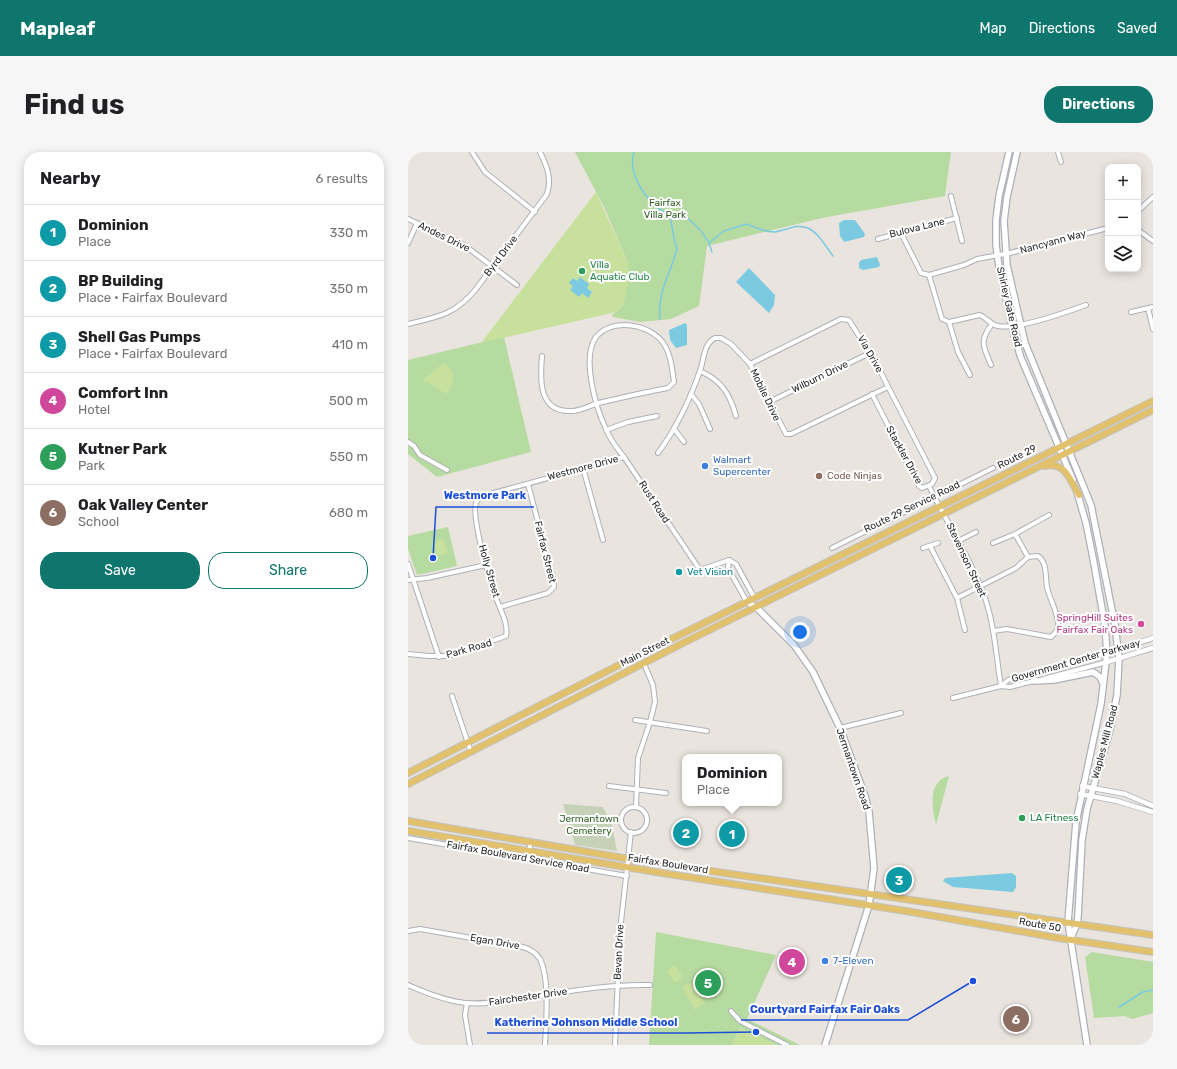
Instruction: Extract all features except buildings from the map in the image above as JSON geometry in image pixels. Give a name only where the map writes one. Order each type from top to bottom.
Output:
[{"type":"main road","name":"Shirley Gate Road","points":[[1009,152],[997,207],[997,256],[1012,326],[1021,358],[1062,455]]},
{"type":"main road","name":"Shirley Gate Road","points":[[1017,152],[1005,208],[1004,233],[1006,254],[1020,324],[1033,366],[1070,451]]},
{"type":"main road","name":"Route 29","points":[[890,532],[1153,401]]},
{"type":"main road","name":"Route 29","points":[[892,540],[1153,410]]},
{"type":"main road","name":"Waples Mill Road","points":[[1070,451],[1089,497],[1096,521],[1119,659],[1117,695],[1113,715],[1090,795],[1082,840],[1077,924],[1070,940]]},
{"type":"main road","name":"Waples Mill Road","points":[[1062,455],[1079,495],[1093,558],[1105,626],[1107,653],[1104,685],[1097,727],[1080,794],[1073,839],[1068,922],[1087,1045]]},
{"type":"main road","points":[[1026,473],[1047,466],[1059,466],[1067,473],[1079,495]]},
{"type":"main road","name":"Main Street","points":[[408,773],[623,663],[890,532]]},
{"type":"main road","name":"Main Street","points":[[408,784],[892,540]]},
{"type":"main road","points":[[755,599],[757,608]]},
{"type":"main road","name":"Jermantown Road","points":[[747,602],[757,608],[794,645],[808,663],[840,728],[865,796],[869,812],[874,868],[869,905],[825,1045]]},
{"type":"main road","points":[[1034,681],[1054,680],[1093,672],[1100,676],[1104,685]]},
{"type":"main road","name":"Fairfax Boulevard","points":[[408,821],[629,859],[925,901]]},
{"type":"main road","name":"Fairfax Boulevard","points":[[408,831],[628,868],[804,894],[925,914]]},
{"type":"main road","points":[[737,884],[740,875]]},
{"type":"main road","points":[[804,894],[808,885]]},
{"type":"main road","name":"Route 50","points":[[925,901],[1153,935]]},
{"type":"main road","name":"Route 50","points":[[925,914],[1070,940],[1153,952]]},
{"type":"street","points":[[472,152],[485,172],[535,212]]},
{"type":"street","name":"Byrd Drive","points":[[408,324],[446,314],[457,309],[470,298],[547,194],[549,182],[547,168],[540,152]]},
{"type":"street","points":[[1058,152],[1061,162]]},
{"type":"street","name":"Bulova Lane","points":[[951,196],[962,241]]},
{"type":"street","points":[[1141,207],[1145,202],[1153,198]]},
{"type":"street","name":"Bulova Lane","points":[[878,238],[957,218]]},
{"type":"street","name":"Andes Drive","points":[[408,219],[464,245],[517,285]]},
{"type":"street","points":[[408,243],[417,223]]},
{"type":"street","name":"Nancyann Way","points":[[930,275],[964,265],[977,259],[1006,254],[1105,229]]},
{"type":"street","points":[[1141,232],[1153,241]]},
{"type":"street","points":[[901,233],[921,273],[930,275],[942,319],[949,322],[980,315],[992,324],[999,326],[1012,326],[1050,318],[1086,305]]},
{"type":"street","points":[[1130,312],[1153,307]]},
{"type":"street","points":[[1148,308],[1153,329]]},
{"type":"street","name":"Via Drive","points":[[750,364],[844,318],[851,322],[870,353],[936,478],[929,486]]},
{"type":"street","points":[[949,322],[958,352],[970,375]]},
{"type":"street","points":[[991,365],[982,344],[983,338],[992,324]]},
{"type":"street","points":[[542,356],[540,386],[544,395],[550,403],[558,409],[572,412],[596,404],[672,385],[674,382],[669,356],[658,337],[642,328],[620,326],[610,327],[596,337],[590,357],[596,404]]},
{"type":"street","name":"Mobile Drive","points":[[658,453],[675,430],[691,394],[711,340],[718,338],[731,344],[750,364],[783,431],[788,434],[888,387]]},
{"type":"street","name":"Wilburn Drive","points":[[769,402],[870,353]]},
{"type":"street","points":[[700,371],[710,375],[721,384],[736,416]]},
{"type":"street","points":[[691,394],[699,404],[710,429]]},
{"type":"street","name":"Stackler Drive","points":[[872,394],[919,486],[922,488],[929,486],[940,506]]},
{"type":"street","name":"Rust Road","points":[[596,404],[606,430],[614,444],[700,570],[730,560]]},
{"type":"street","points":[[606,430],[628,422],[657,416]]},
{"type":"street","points":[[675,430],[684,442]]},
{"type":"street","points":[[408,442],[414,446],[420,455],[447,470]]},
{"type":"street","name":"Westmore Drive","points":[[475,504],[482,496],[624,457]]},
{"type":"street","points":[[583,468],[603,540]]},
{"type":"street","name":"Route 29 Service Road","points":[[832,548],[993,468]]},
{"type":"street","name":"Fairfax Street","points":[[500,607],[548,593],[554,587],[528,484]]},
{"type":"street","name":"Holly Street","points":[[475,504],[475,520],[486,565],[507,631],[505,637]]},
{"type":"street","name":"Stevenson Street","points":[[940,506],[987,603],[993,631],[1001,686]]},
{"type":"street","points":[[993,543],[1015,534],[1049,515]]},
{"type":"street","points":[[958,541],[976,532]]},
{"type":"street","points":[[1015,534],[1028,557]]},
{"type":"street","points":[[923,548],[938,543]]},
{"type":"street","points":[[930,546],[957,598],[965,630]]},
{"type":"street","points":[[957,598],[1016,568],[1028,557],[1038,556],[1042,559],[1047,578],[1047,590],[1052,599],[1058,626],[1057,631],[1051,637],[1007,629],[993,631]]},
{"type":"street","points":[[747,602],[728,568],[730,560],[736,564],[755,599]]},
{"type":"street","points":[[408,564],[439,657]]},
{"type":"street","points":[[408,580],[486,565]]},
{"type":"street","name":"Park Road","points":[[408,654],[439,657],[448,656],[505,637]]},
{"type":"street","name":"Government Center Parkway","points":[[1001,686],[1008,680],[1118,650],[1153,638]]},
{"type":"street","name":"Government Center Parkway","points":[[953,698],[1001,686],[1010,687],[1119,659],[1153,648]]},
{"type":"street","points":[[636,807],[638,790],[638,758],[655,702],[653,685],[644,664]]},
{"type":"street","points":[[452,696],[471,752]]},
{"type":"street","points":[[840,728],[901,713]]},
{"type":"street","points":[[635,720],[707,731]]},
{"type":"street","points":[[609,786],[666,793]]},
{"type":"street","points":[[1082,786],[1125,794],[1153,806]]},
{"type":"street","points":[[1080,794],[1090,795],[1153,812]]},
{"type":"street","points":[[636,807],[646,814],[647,822],[643,830],[631,832],[627,831],[622,824],[622,815],[628,809],[636,807]]},
{"type":"street","name":"Bevan Drive","points":[[615,1045],[620,931],[631,832]]},
{"type":"street","points":[[420,840],[421,833]]},
{"type":"street","name":"Fairfax Boulevard Service Road","points":[[408,838],[627,876]]},
{"type":"street","points":[[527,859],[531,842]]},
{"type":"street","points":[[579,868],[581,859]]},
{"type":"street","name":"Egan Drive","points":[[408,931],[420,929],[528,948],[537,955],[541,960],[546,995],[545,1045]]},
{"type":"street","name":"Fairchester Drive","points":[[408,985],[436,996],[467,1003],[498,1002],[617,985],[650,985]]},
{"type":"street","points":[[467,1003],[466,1014],[470,1045]]},
{"type":"street","points":[[731,1011],[740,1021],[787,1045]]},
{"type":"green space","name":"Fairfax Villa Park","points":[[575,152],[951,152],[945,196],[822,218],[707,246],[699,306],[671,319],[640,322],[613,317],[612,315],[623,306],[628,263],[604,207]]},
{"type":"green space","name":"Villa Aquatic Club","points":[[596,192],[628,263],[629,279],[623,306],[616,312],[481,343]]},
{"type":"green space","points":[[504,337],[531,452],[437,477],[408,454],[408,360]]},
{"type":"green space","points":[[443,363],[450,368],[454,375],[451,388],[446,394],[428,382],[424,382],[424,378]]},
{"type":"green space","points":[[448,527],[457,566],[417,575],[408,549],[408,536]]},
{"type":"green space","points":[[443,539],[448,553],[438,556],[433,542]]},
{"type":"green space","points":[[949,776],[936,825],[933,811],[934,789],[942,779]]},
{"type":"green space","name":"Jermantown Cemetery","points":[[563,804],[603,807],[612,825],[617,851],[575,845]]},
{"type":"green space","points":[[656,932],[776,955],[747,1019],[800,1045],[776,1045],[740,1028],[732,1045],[649,1045]]},
{"type":"green space","points":[[1092,952],[1153,962],[1153,1013],[1132,1019],[1125,1016],[1094,1018],[1085,957]]},
{"type":"green space","points":[[675,965],[683,977],[675,983],[667,971]]},
{"type":"green space","points":[[692,982],[705,1003],[695,1010],[682,987]]},
{"type":"green space","points":[[740,1028],[776,1045],[732,1045]]},
{"type":"water","points":[[844,220],[855,220],[865,234],[864,237],[844,242],[840,236],[839,223]]},
{"type":"water","points":[[877,257],[880,265],[879,267],[863,270],[859,268],[859,263],[861,260]]},
{"type":"water","points":[[749,268],[775,295],[774,305],[769,313],[736,282]]},
{"type":"water","points":[[580,277],[589,284],[587,288],[592,292],[588,298],[582,293],[579,297],[570,290],[573,286],[569,283],[573,278],[577,281]]},
{"type":"water","points":[[685,323],[687,325],[687,345],[676,348],[670,340],[669,330]]},
{"type":"water","points":[[1012,873],[1016,876],[1016,887],[1013,892],[953,887],[943,881],[945,878]]},
{"type":"waterway","points":[[634,152],[633,169],[640,187],[646,195],[666,213],[687,218],[699,229],[709,243],[724,231],[747,224],[763,231],[770,232],[800,226],[808,228],[816,233],[833,256]]},
{"type":"waterway","points":[[660,319],[662,291],[677,248],[671,221],[674,216]]},
{"type":"waterway","points":[[709,243],[712,252]]},
{"type":"waterway","points":[[1119,1007],[1143,992],[1153,990]]},
{"type":"place","name":"Villa Aquatic Club","points":[[582,271]]},
{"type":"place","name":"Walmart Supercenter","points":[[705,466]]},
{"type":"place","name":"Code Ninjas","points":[[819,476]]},
{"type":"place","name":"Westmore Park","points":[[433,558]]},
{"type":"place","name":"Vet Vision","points":[[679,572]]},
{"type":"place","name":"SpringHill Suites Fairfax Fair Oaks","points":[[1141,624]]},
{"type":"place","name":"LA Fitness","points":[[1022,818]]},
{"type":"place","name":"BP Building","points":[[686,833]]},
{"type":"place","name":"Dominion","points":[[732,834]]},
{"type":"place","name":"Shell Gas Pumps","points":[[899,880]]},
{"type":"place","name":"7-Eleven","points":[[825,961]]},
{"type":"place","name":"Comfort Inn","points":[[792,962]]},
{"type":"place","name":"Courtyard Fairfax Fair Oaks","points":[[973,981]]},
{"type":"place","name":"Kutner Park","points":[[708,983]]},
{"type":"place","name":"Oak Valley Center","points":[[1016,1019]]},
{"type":"place","name":"Katherine Johnson Middle School","points":[[756,1032]]}]
